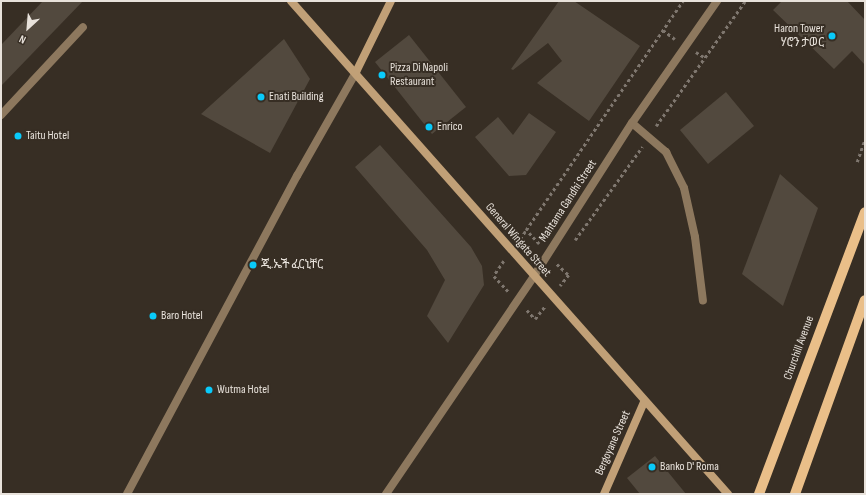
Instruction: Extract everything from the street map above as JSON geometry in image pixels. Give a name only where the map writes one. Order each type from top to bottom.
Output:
[{"type":"main road","name":"General Wingate Street","points":[[291,1],[356,72],[644,402],[728,494]]},
{"type":"main road","points":[[356,72],[391,1]]},
{"type":"main road","name":"Churchill Avenue","points":[[759,494],[865,212]]},
{"type":"main road","points":[[795,494],[865,300]]},
{"type":"main road","name":"Bergoyane Street","points":[[604,494],[644,402]]},
{"type":"street","name":"Mahtama Gandhi Street","points":[[386,494],[534,276],[632,123],[717,1]]},
{"type":"street","points":[[1,114],[83,27]]},
{"type":"street","points":[[127,494],[297,176],[356,72]]},
{"type":"street","points":[[632,123],[666,152],[684,188],[695,237],[703,301]]},
{"type":"path","points":[[856,162],[865,140]]},
{"type":"building","points":[[43,1],[83,1],[1,86],[1,45]]},
{"type":"building","points":[[559,1],[574,1],[640,46],[589,121],[537,83],[562,61],[548,43],[513,70],[511,69]]},
{"type":"building","name":"Haron Tower ሃሮን ታወር","points":[[782,1],[847,1],[865,20],[865,65],[852,51],[834,69],[773,10]]},
{"type":"building","points":[[409,35],[466,107],[432,134],[375,62]]},
{"type":"building","name":"Enati Building","points":[[284,39],[310,79],[270,153],[201,114]]},
{"type":"building","points":[[726,92],[754,126],[708,164],[680,130]]},
{"type":"building","points":[[529,113],[556,132],[526,175],[509,176],[475,137],[498,117],[513,135]]},
{"type":"building","points":[[380,145],[471,247],[482,266],[484,285],[448,343],[427,316],[445,280],[427,250],[355,167]]},
{"type":"building","points":[[780,174],[818,208],[783,306],[742,274]]},
{"type":"building","name":"Banko D' Roma","points":[[655,456],[686,494],[640,494],[627,478]]},
{"type":"place","name":"Haron Tower ሃሮን ታወር","points":[[832,36]]},
{"type":"place","name":"Pizza Di Napoli Restaurant","points":[[382,75]]},
{"type":"place","name":"Enati Building","points":[[261,97]]},
{"type":"place","name":"Enrico","points":[[429,127]]},
{"type":"place","name":"Taitu Hotel","points":[[18,136]]},
{"type":"place","name":"ጂ.ኤች ፈርኒቸር","points":[[253,265]]},
{"type":"place","name":"Baro Hotel","points":[[153,316]]},
{"type":"place","name":"Wutma Hotel","points":[[209,390]]},
{"type":"place","name":"Banko D' Roma","points":[[652,467]]}]
